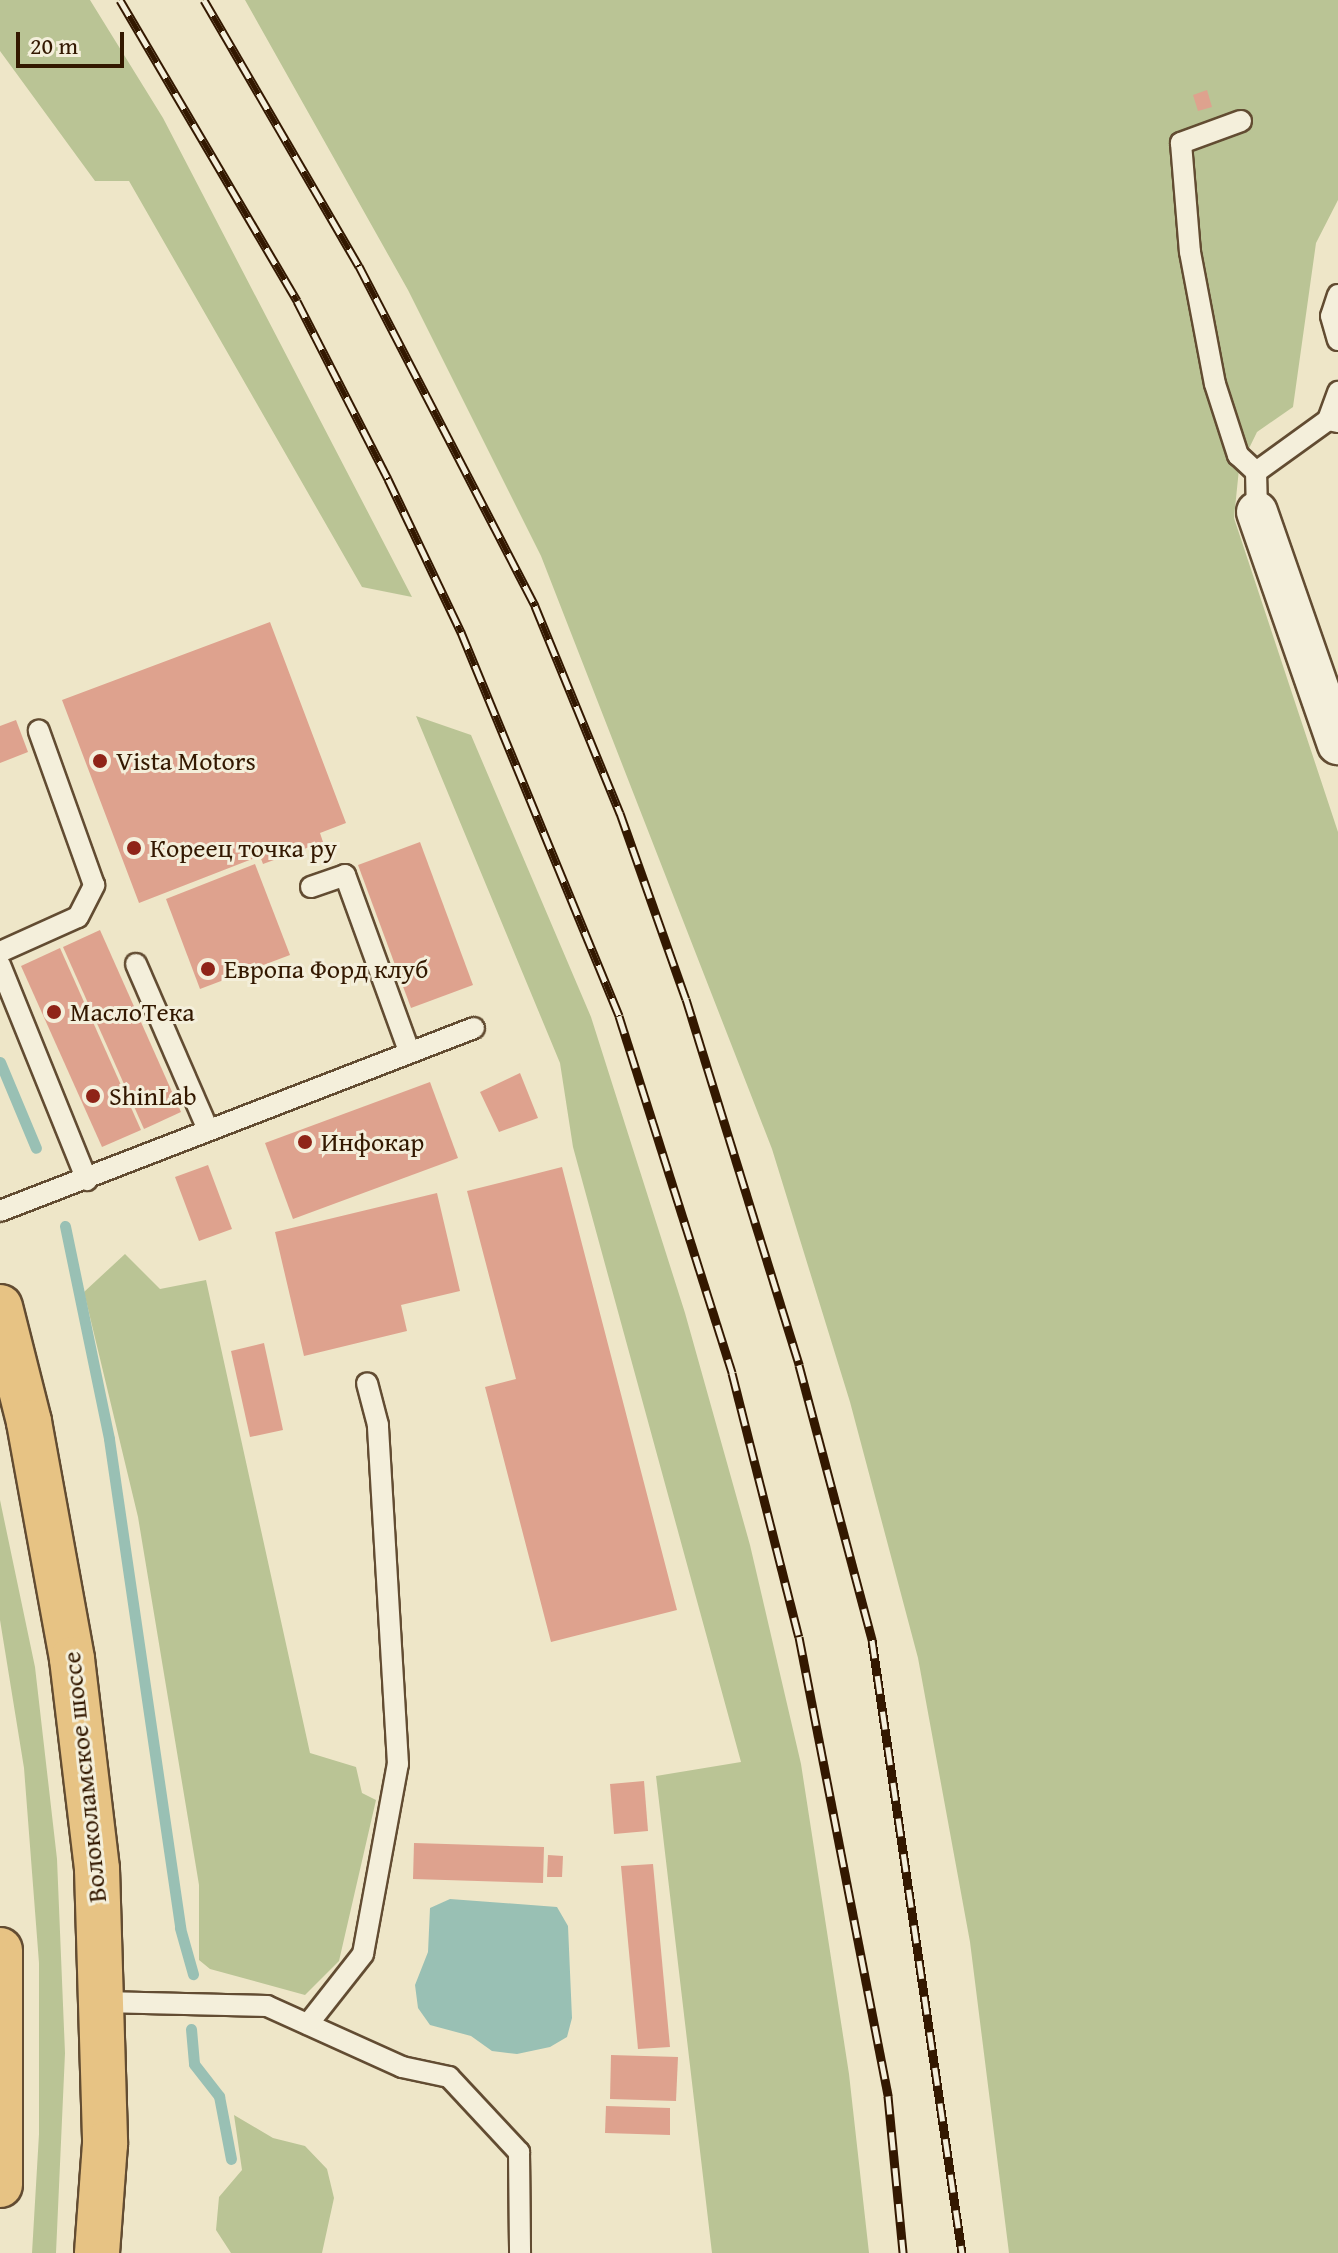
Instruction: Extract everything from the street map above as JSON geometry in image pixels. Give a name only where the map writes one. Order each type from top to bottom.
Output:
[{"type":"main road","name":"Волоколамское шоссе","points":[[0,1307],[29,1422],[72,1659],[97,1869],[105,2144],[97,2253]]},
{"type":"main road","points":[[0,1950],[0,2185]]},
{"type":"street","points":[[1257,512],[1338,744]]},
{"type":"lane","points":[[1241,121],[1181,143],[1190,252],[1215,384],[1238,455],[1256,472],[1257,512]]},
{"type":"lane","points":[[1338,295],[1331,316],[1338,340]]},
{"type":"lane","points":[[1256,472],[1333,421],[1338,392]]},
{"type":"lane","points":[[0,952],[78,917],[94,885],[39,731]]},
{"type":"lane","points":[[311,887],[345,875],[409,1051]]},
{"type":"lane","points":[[136,964],[207,1127]]},
{"type":"lane","points":[[0,965],[87,1180]]},
{"type":"lane","points":[[0,1211],[87,1180],[207,1127],[474,1028]]},
{"type":"lane","points":[[308,2024],[363,1954],[398,1764],[378,1425],[367,1383]]},
{"type":"lane","points":[[103,2002],[198,2000],[267,2006],[402,2067],[449,2077],[519,2152],[520,2253]]},
{"type":"green space","points":[[0,0],[90,0],[163,118],[412,597],[362,587],[129,181],[95,181],[0,51]]},
{"type":"green space","points":[[245,0],[1338,0],[1338,200],[1316,243],[1293,407],[1257,432],[1239,469],[1234,518],[1338,832],[1338,2253],[1009,2253],[970,1942],[918,1658],[850,1402],[772,1149],[541,556],[408,290]]},
{"type":"green space","points":[[416,716],[471,735],[591,1017],[685,1313],[750,1545],[801,1764],[849,2074],[869,2253],[712,2253],[656,1776],[741,1762],[573,1147],[560,1063]]},
{"type":"green space","points":[[125,1254],[160,1289],[206,1280],[310,1753],[356,1767],[362,1793],[376,1800],[339,1961],[305,1995],[210,1969],[199,1960],[199,1885],[138,1517],[84,1292]]},
{"type":"green space","points":[[0,1500],[35,1667],[57,1859],[65,2053],[56,2253],[32,2253],[39,2134],[39,1963],[24,1768],[0,1620]]},
{"type":"green space","points":[[234,2115],[273,2138],[305,2146],[327,2169],[334,2198],[322,2253],[231,2253],[216,2230],[219,2197],[242,2170]]},
{"type":"water","points":[[450,1899],[557,1907],[568,1926],[572,2018],[567,2037],[550,2047],[517,2054],[492,2051],[471,2036],[430,2025],[418,2008],[415,1985],[428,1952],[430,1908]]},
{"type":"building","points":[[1207,90],[1212,107],[1198,111],[1193,95]]},
{"type":"building","points":[[270,622],[346,823],[320,833],[323,842],[263,864],[260,856],[139,903],[62,700]]},
{"type":"building","points":[[16,720],[28,752],[0,763],[0,726]]},
{"type":"building","points":[[420,842],[473,985],[411,1008],[358,865]]},
{"type":"building","points":[[255,864],[290,955],[200,989],[166,899]]},
{"type":"building","points":[[100,930],[181,1112],[144,1129],[63,947]]},
{"type":"building","points":[[60,948],[141,1130],[102,1147],[21,966]]},
{"type":"building","points":[[520,1073],[538,1118],[499,1132],[480,1092]]},
{"type":"building","points":[[430,1082],[458,1158],[293,1219],[265,1143]]},
{"type":"building","points":[[208,1165],[232,1229],[199,1241],[175,1177]]},
{"type":"building","points":[[562,1167],[677,1610],[551,1642],[485,1387],[516,1379],[467,1191]]},
{"type":"building","points":[[437,1193],[460,1291],[401,1305],[407,1331],[304,1356],[275,1232]]},
{"type":"building","points":[[264,1343],[283,1430],[250,1437],[231,1351]]},
{"type":"building","points":[[644,1781],[648,1831],[614,1834],[610,1784]]},
{"type":"building","points":[[414,1843],[544,1847],[543,1883],[413,1879]]},
{"type":"building","points":[[548,1855],[563,1856],[562,1877],[547,1877]]},
{"type":"building","points":[[653,1864],[670,2047],[638,2049],[621,1866]]},
{"type":"building","points":[[611,2055],[678,2057],[676,2101],[610,2099]]},
{"type":"building","points":[[606,2106],[670,2108],[670,2135],[605,2133]]},
{"type":"waterway","points":[[0,1062],[36,1148]]},
{"type":"waterway","points":[[65,1226],[109,1439],[180,1928],[193,1974]]},
{"type":"waterway","points":[[191,2029],[194,2064],[219,2096],[231,2159]]},
{"type":"railway","points":[[120,0],[297,301],[388,479],[461,632],[619,1016],[732,1373],[799,1637],[888,2096],[903,2253]]},
{"type":"railway","points":[[204,0],[359,266],[535,606],[620,813],[686,999],[799,1365],[872,1640],[962,2253]]},
{"type":"place","name":"Vista Motors","points":[[100,761]]},
{"type":"place","name":"Кореец точка ру","points":[[134,848]]},
{"type":"place","name":"Европа Форд клуб","points":[[208,969]]},
{"type":"place","name":"МаслоТека","points":[[54,1012]]},
{"type":"place","name":"ShinLab","points":[[93,1096]]},
{"type":"place","name":"Инфокар","points":[[305,1142]]}]
